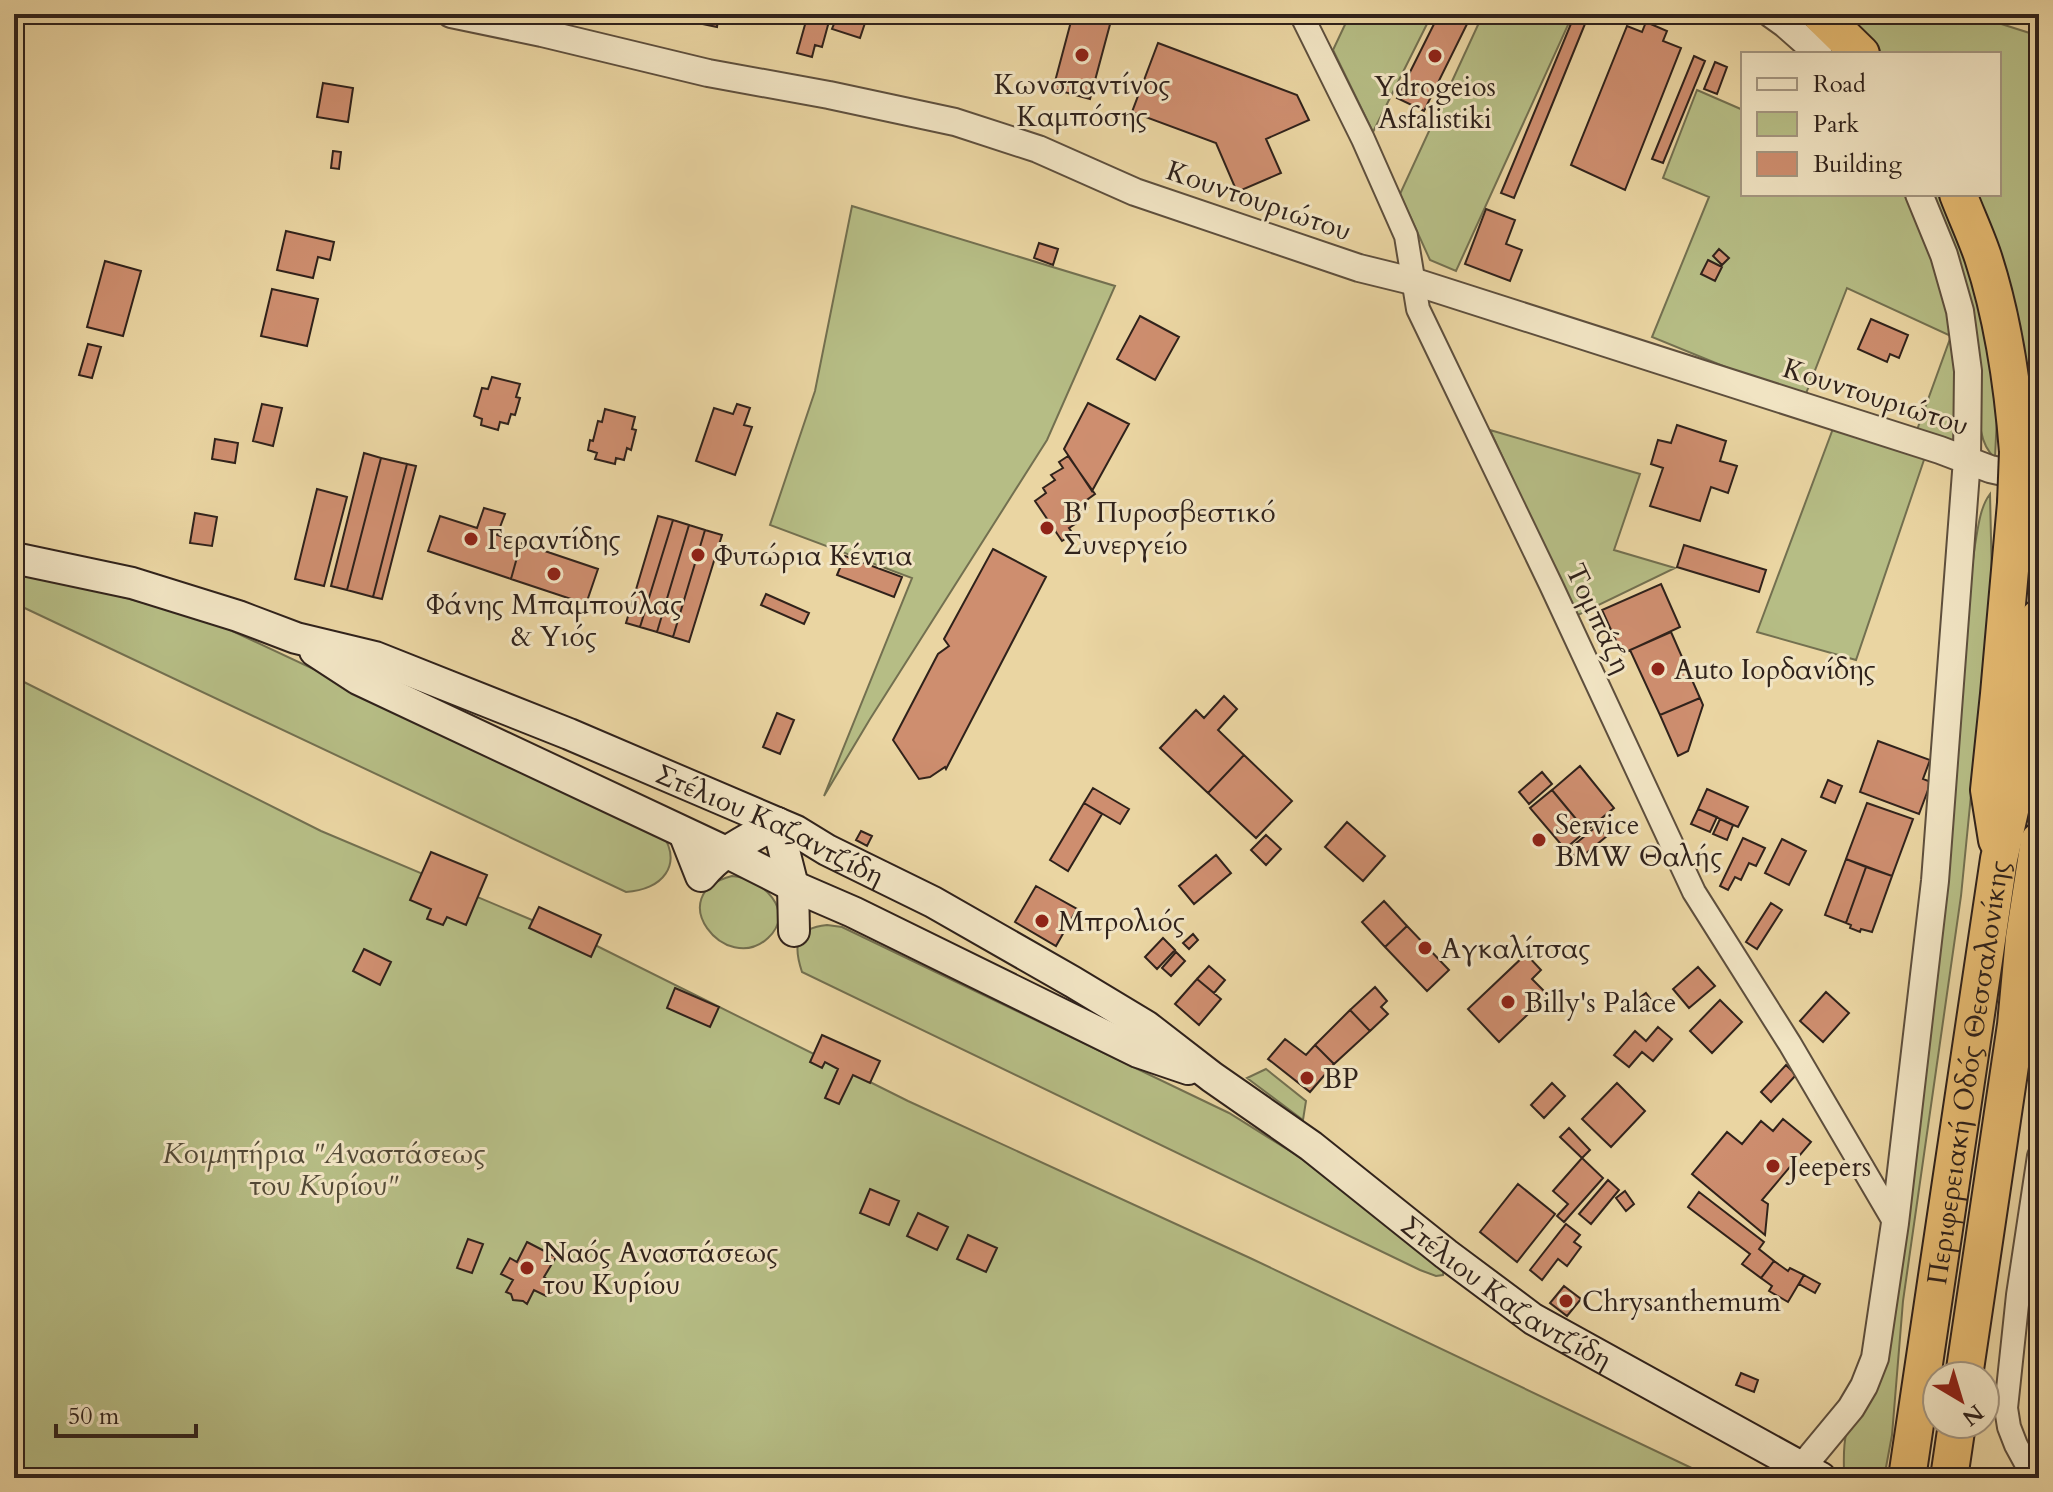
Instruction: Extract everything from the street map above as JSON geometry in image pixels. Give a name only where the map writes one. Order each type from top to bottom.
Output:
[{"type":"highway","points":[[1820,14],[1859,52]]},
{"type":"highway","points":[[1959,196],[1982,253],[1995,296],[2007,350],[2024,479],[1989,790],[1999,859]]},
{"type":"highway","name":"Περιφερειακή Οδός Θεσσαλονίκης","points":[[1907,1478],[1999,859],[2014,793],[2039,618]]},
{"type":"highway","name":"Περιφερειακή Οδός Θεσσαλονίκης","points":[[1966,1360],[2016,1025],[2024,938],[2039,841]]},
{"type":"highway","points":[[2016,1025],[2039,968]]},
{"type":"highway","points":[[1949,1478],[1955,1440]]},
{"type":"main road","name":"Στέλιου Καζαντζίδη","points":[[14,558],[132,583],[238,616],[296,638],[375,657],[569,734],[777,823],[933,902],[1146,1026],[1212,1077],[1311,1146],[1533,1319],[1806,1474]]},
{"type":"main road","name":"Στέλιου Καζαντζίδη","points":[[296,638],[358,679],[853,912],[1138,1052],[1212,1077]]},
{"type":"main road","points":[[684,833],[701,876],[713,861],[777,823],[793,886],[794,931],[810,917],[821,913],[833,910],[853,912]]},
{"type":"street","name":"Κουντουριώτου","points":[[451,14],[708,73],[955,122],[1038,149],[1135,192],[1359,268],[1412,281],[2024,479]]},
{"type":"street","name":"Τομπάζη","points":[[1301,14],[1363,139],[1406,236],[1418,309],[1694,892],[1790,1044],[1895,1223]]},
{"type":"street","points":[[1771,14],[1817,52]]},
{"type":"street","points":[[1806,1474],[1851,1408],[1875,1358],[1895,1223],[1935,881],[1967,459],[1968,371],[1960,311],[1944,255],[1920,196]]},
{"type":"street","points":[[2034,1478],[2016,1445],[2006,1408],[2018,1295],[2039,1156]]},
{"type":"green space","points":[[1350,14],[1432,14],[1373,132],[1333,50]]},
{"type":"green space","points":[[1483,14],[1573,14],[1456,271],[1430,260],[1400,194]]},
{"type":"green space","points":[[1844,14],[1970,14],[2039,36],[2039,465],[2035,516],[2023,576],[1975,196],[2001,196],[2001,52],[1879,52]]},
{"type":"green space","points":[[1697,90],[1741,109],[1741,196],[1912,196],[1940,276],[1956,360],[1956,444],[1917,430],[1951,336],[1847,288],[1805,396],[1652,337],[1709,197],[1663,178]]},
{"type":"green space","points":[[1932,196],[1939,196],[1963,246],[1992,355],[1997,415],[1995,458],[1988,451],[1981,432],[1974,351]]},
{"type":"green space","points":[[852,206],[1115,286],[1047,440],[824,796],[912,578],[770,525],[815,391]]},
{"type":"green space","points":[[1834,426],[1926,454],[1856,660],[1757,632]]},
{"type":"green space","points":[[1490,430],[1640,474],[1614,550],[1675,568],[1576,616]]},
{"type":"green space","points":[[1990,494],[1992,583],[1961,896],[1903,1301],[1892,1435],[1884,1478],[1852,1478],[1844,1470],[1845,1441],[1862,1401],[1975,545],[1982,511]]},
{"type":"green space","points":[[14,572],[122,597],[228,629],[661,832],[670,855],[666,874],[650,886],[626,892],[14,603]]},
{"type":"green space","name":"Κοιμητήρια \"Αναστάσεως του Κυρίου\"","points":[[14,677],[321,831],[589,942],[908,1101],[1250,1258],[1698,1471],[1700,1478],[14,1478]]},
{"type":"green space","points":[[732,876],[764,889],[777,907],[779,917],[776,928],[768,938],[751,947],[735,947],[719,940],[707,928],[701,914],[701,899],[711,885]]},
{"type":"green space","points":[[827,925],[842,927],[1229,1113],[1298,1156],[1444,1269],[1443,1275],[1436,1276],[1420,1270],[802,972],[799,940],[808,930]]},
{"type":"green space","points":[[1266,1069],[1306,1101],[1303,1120],[1247,1078]]},
{"type":"building","points":[[655,14],[719,14],[717,27]]},
{"type":"building","points":[[808,14],[831,14],[822,47],[815,45],[812,57],[797,53]]},
{"type":"building","points":[[838,14],[868,14],[860,38],[832,29]]},
{"type":"building","name":"Κωνσταντίνος Καμπόσης","points":[[1073,14],[1123,14],[1122,20],[1112,17],[1090,99],[1053,89]]},
{"type":"building","name":"Ydrogeios Asfalistiki","points":[[1439,14],[1472,14],[1424,111],[1397,98]]},
{"type":"building","points":[[1575,14],[1587,19],[1514,198],[1501,193]]},
{"type":"building","points":[[1646,22],[1667,31],[1663,41],[1681,48],[1625,190],[1571,165],[1627,26],[1642,32]]},
{"type":"building","points":[[1158,43],[1297,95],[1309,120],[1266,139],[1281,173],[1237,192],[1216,143],[1132,112]]},
{"type":"building","points":[[1694,56],[1705,61],[1663,163],[1652,159]]},
{"type":"building","points":[[1715,62],[1727,67],[1717,94],[1704,89]]},
{"type":"building","points":[[323,83],[353,88],[348,122],[317,117]]},
{"type":"building","points":[[333,151],[341,152],[339,169],[331,168]]},
{"type":"building","points":[[1486,209],[1515,220],[1506,244],[1522,250],[1510,281],[1465,264]]},
{"type":"building","points":[[286,231],[334,242],[330,260],[318,257],[313,278],[277,270]]},
{"type":"building","points":[[14,243],[22,245],[17,266],[14,265]]},
{"type":"building","points":[[1039,243],[1058,249],[1053,265],[1034,258]]},
{"type":"building","points":[[1719,249],[1729,258],[1722,265],[1713,256]]},
{"type":"building","points":[[1708,260],[1722,267],[1715,281],[1701,274]]},
{"type":"building","points":[[105,261],[141,271],[123,336],[87,327]]},
{"type":"building","points":[[272,289],[318,299],[307,346],[261,336]]},
{"type":"building","points":[[1140,316],[1179,337],[1155,380],[1117,359]]},
{"type":"building","points":[[1871,319],[1908,335],[1899,358],[1890,354],[1887,362],[1858,349]]},
{"type":"building","points":[[88,344],[101,347],[92,378],[79,375]]},
{"type":"building","points":[[492,377],[520,384],[515,415],[511,414],[508,424],[500,422],[498,430],[481,425],[482,419],[474,416],[482,388],[488,389]]},
{"type":"building","points":[[1088,403],[1129,424],[1092,491],[1064,449]]},
{"type":"building","points":[[262,404],[282,408],[273,446],[253,441]]},
{"type":"building","points":[[737,404],[750,408],[744,425],[752,427],[735,475],[696,461],[714,408],[733,414]]},
{"type":"building","points":[[605,409],[635,417],[632,429],[636,430],[631,450],[627,448],[624,460],[616,458],[615,464],[595,459],[597,453],[588,450]]},
{"type":"building","points":[[1677,425],[1726,441],[1720,461],[1737,466],[1728,493],[1711,487],[1700,521],[1650,506],[1663,468],[1651,464],[1658,440],[1671,443]]},
{"type":"building","points":[[215,439],[238,443],[235,463],[212,459]]},
{"type":"building","points":[[364,453],[381,458],[347,590],[331,586]]},
{"type":"building","points":[[1068,456],[1095,494],[1084,502],[1088,507],[1076,515],[1080,521],[1069,528],[1073,534],[1062,541],[1035,501],[1046,493],[1043,488],[1055,480],[1051,475],[1063,468],[1059,462]]},
{"type":"building","points":[[381,458],[407,464],[373,597],[347,590]]},
{"type":"building","points":[[407,464],[416,466],[382,599],[373,597]]},
{"type":"building","points":[[317,489],[347,497],[324,586],[295,579]]},
{"type":"building","name":"Γεραντίδης","points":[[484,508],[505,514],[497,535],[521,543],[511,579],[428,551],[440,516],[477,528]]},
{"type":"building","points":[[195,513],[217,517],[212,546],[190,543]]},
{"type":"building","points":[[658,516],[673,520],[640,627],[626,623]]},
{"type":"building","points":[[673,520],[689,525],[657,632],[640,627]]},
{"type":"building","points":[[689,525],[705,530],[673,637],[657,632]]},
{"type":"building","points":[[705,530],[722,535],[689,642],[673,637]]},
{"type":"building","name":"Φάνης Μπαμπούλας & Υιός","points":[[521,543],[598,569],[586,604],[511,579]]},
{"type":"building","points":[[1684,545],[1766,570],[1759,592],[1677,567]]},
{"type":"building","points":[[993,549],[1046,577],[946,769],[919,779],[893,740],[938,654],[949,646],[944,639]]},
{"type":"building","points":[[845,556],[902,577],[894,597],[837,575]]},
{"type":"building","points":[[1661,584],[1680,627],[1622,654],[1602,610]]},
{"type":"building","points":[[766,594],[809,613],[804,624],[761,605]]},
{"type":"building","points":[[1671,632],[1700,698],[1660,715],[1630,650]]},
{"type":"building","points":[[1224,696],[1237,709],[1218,730],[1244,755],[1208,793],[1160,748],[1196,710],[1204,718]]},
{"type":"building","points":[[1700,698],[1703,705],[1688,751],[1678,756],[1660,715]]},
{"type":"building","points":[[777,713],[794,720],[780,754],[763,747]]},
{"type":"building","points":[[1878,741],[1930,760],[1923,779],[1931,782],[1919,814],[1860,792]]},
{"type":"building","points":[[1244,755],[1292,801],[1256,838],[1208,793]]},
{"type":"building","points":[[1580,766],[1614,808],[1586,831],[1552,790]]},
{"type":"building","points":[[1542,772],[1552,784],[1529,804],[1519,792]]},
{"type":"building","points":[[1828,780],[1842,786],[1835,803],[1821,797]]},
{"type":"building","points":[[1093,788],[1129,809],[1120,824],[1084,803]]},
{"type":"building","points":[[1707,789],[1748,807],[1738,827],[1698,809]]},
{"type":"building","points":[[1552,790],[1586,831],[1565,849],[1530,808]]},
{"type":"building","points":[[1084,803],[1102,814],[1068,871],[1050,860]]},
{"type":"building","points":[[1867,803],[1913,819],[1892,876],[1846,859]]},
{"type":"building","points":[[1698,809],[1717,817],[1710,832],[1691,824]]},
{"type":"building","points":[[1720,819],[1733,825],[1727,840],[1713,834]]},
{"type":"building","points":[[1347,822],[1385,856],[1363,881],[1325,847]]},
{"type":"building","points":[[1597,826],[1607,836],[1578,860],[1569,849]]},
{"type":"building","points":[[861,831],[872,836],[867,846],[856,840]]},
{"type":"building","points":[[1266,835],[1281,849],[1266,865],[1251,850]]},
{"type":"building","points":[[1743,838],[1765,848],[1756,866],[1749,863],[1741,880],[1735,877],[1728,890],[1720,886]]},
{"type":"building","points":[[1782,839],[1806,851],[1789,885],[1765,873]]},
{"type":"building","points":[[431,852],[487,875],[466,925],[447,917],[443,925],[427,919],[431,909],[410,900]]},
{"type":"building","points":[[1216,855],[1231,873],[1194,904],[1179,886]]},
{"type":"building","points":[[1846,859],[1866,867],[1846,923],[1825,915]]},
{"type":"building","points":[[1866,867],[1892,876],[1872,932],[1861,929],[1860,932],[1846,923]]},
{"type":"building","points":[[1036,886],[1077,909],[1056,946],[1015,922]]},
{"type":"building","points":[[1384,901],[1407,926],[1385,947],[1362,922]]},
{"type":"building","points":[[1771,903],[1782,910],[1757,949],[1746,942]]},
{"type":"building","points":[[539,907],[601,935],[591,957],[529,928]]},
{"type":"building","points":[[1407,926],[1449,970],[1427,991],[1385,947]]},
{"type":"building","points":[[1193,934],[1198,940],[1189,949],[1183,943]]},
{"type":"building","points":[[1163,938],[1175,950],[1157,969],[1145,957]]},
{"type":"building","points":[[364,949],[391,962],[380,985],[353,971]]},
{"type":"building","points":[[1176,952],[1185,961],[1171,976],[1162,968]]},
{"type":"building","name":"Billy's Palace","points":[[1526,954],[1541,970],[1532,979],[1548,995],[1499,1042],[1468,1009]]},
{"type":"building","points":[[1209,966],[1225,980],[1214,993],[1197,979]]},
{"type":"building","points":[[1698,967],[1715,986],[1689,1008],[1673,989]]},
{"type":"building","points":[[1197,979],[1221,999],[1199,1025],[1175,1004]]},
{"type":"building","points":[[1375,987],[1387,1001],[1381,1007],[1388,1014],[1370,1031],[1350,1010]]},
{"type":"building","points":[[675,988],[719,1007],[710,1027],[667,1008]]},
{"type":"building","points":[[1826,992],[1849,1013],[1823,1042],[1800,1021]]},
{"type":"building","points":[[1646,993],[1652,1001],[1641,1010],[1634,1002]]},
{"type":"building","points":[[1720,1000],[1742,1022],[1712,1053],[1690,1031]]},
{"type":"building","points":[[1350,1010],[1370,1031],[1334,1064],[1315,1045]]},
{"type":"building","points":[[1658,1027],[1672,1039],[1653,1061],[1642,1052],[1629,1067],[1614,1055],[1635,1031],[1646,1041]]},
{"type":"building","points":[[822,1035],[880,1061],[870,1083],[853,1075],[839,1104],[825,1098],[838,1069],[825,1062],[822,1068],[810,1062]]},
{"type":"building","name":"BP","points":[[1285,1039],[1306,1055],[1315,1045],[1334,1064],[1310,1092],[1268,1059]]},
{"type":"building","points":[[1786,1065],[1796,1075],[1771,1102],[1761,1092]]},
{"type":"building","points":[[1552,1083],[1565,1096],[1544,1118],[1531,1105]]},
{"type":"building","points":[[1617,1083],[1645,1111],[1611,1147],[1582,1119]]},
{"type":"building","points":[[1783,1119],[1811,1142],[1762,1200],[1768,1204],[1765,1235],[1692,1174],[1727,1132],[1742,1144],[1761,1121],[1773,1131]]},
{"type":"building","points":[[1569,1128],[1590,1150],[1582,1158],[1560,1137]]},
{"type":"building","points":[[1582,1158],[1603,1178],[1564,1222],[1557,1216],[1568,1204],[1553,1191]]},
{"type":"building","points":[[1608,1180],[1619,1190],[1591,1224],[1579,1214]]},
{"type":"building","points":[[1518,1184],[1555,1214],[1517,1262],[1480,1232]]},
{"type":"building","points":[[870,1189],[899,1201],[889,1225],[860,1213]]},
{"type":"building","points":[[1625,1191],[1634,1204],[1626,1211],[1616,1198]]},
{"type":"building","points":[[1699,1192],[1764,1242],[1759,1249],[1774,1261],[1761,1278],[1742,1264],[1750,1254],[1688,1207]]},
{"type":"building","points":[[918,1213],[948,1227],[937,1250],[907,1236]]},
{"type":"building","points":[[1566,1224],[1580,1235],[1574,1242],[1581,1247],[1567,1266],[1558,1259],[1542,1280],[1530,1270]]},
{"type":"building","points":[[968,1235],[997,1248],[986,1272],[957,1259]]},
{"type":"building","points":[[468,1239],[483,1244],[472,1273],[457,1268]]},
{"type":"building","name":"Ναός Αναστάσεως του Κυρίου","points":[[527,1242],[556,1257],[544,1277],[552,1283],[546,1296],[534,1290],[527,1304],[513,1300],[511,1294],[506,1292],[513,1280],[501,1274],[510,1258],[517,1262]]},
{"type":"building","points":[[1774,1261],[1788,1271],[1790,1268],[1804,1275],[1788,1302],[1769,1291],[1772,1286],[1761,1278]]},
{"type":"building","points":[[1804,1275],[1820,1284],[1815,1293],[1799,1284]]},
{"type":"building","name":"Chrysanthemum","points":[[1564,1286],[1581,1299],[1567,1316],[1550,1303]]},
{"type":"building","points":[[1741,1373],[1758,1380],[1754,1392],[1736,1385]]},
{"type":"place","name":"Κωνσταντίνος Καμπόσης","points":[[1082,55]]},
{"type":"place","name":"Ydrogeios Asfalistiki","points":[[1435,56]]},
{"type":"place","name":"Β' Πυροσβεστικό Συνεργείο","points":[[1047,528]]},
{"type":"place","name":"Γεραντίδης","points":[[471,539]]},
{"type":"place","name":"Φυτώρια Κέντια","points":[[698,555]]},
{"type":"place","name":"Φάνης Μπαμπούλας & Υιός","points":[[554,574]]},
{"type":"place","name":"Auto Ιορδανίδης","points":[[1658,669]]},
{"type":"place","name":"Service BMW Θαλής","points":[[1539,840]]},
{"type":"place","name":"Μπρολιός","points":[[1042,921]]},
{"type":"place","name":"Αγκαλίτσας","points":[[1425,948]]},
{"type":"place","name":"Billy's Palace","points":[[1508,1002]]},
{"type":"place","name":"BP","points":[[1307,1078]]},
{"type":"place","name":"Jeepers","points":[[1773,1166]]},
{"type":"place","name":"Ναός Αναστάσεως του Κυρίου","points":[[527,1268]]},
{"type":"place","name":"Chrysanthemum","points":[[1566,1301]]}]
